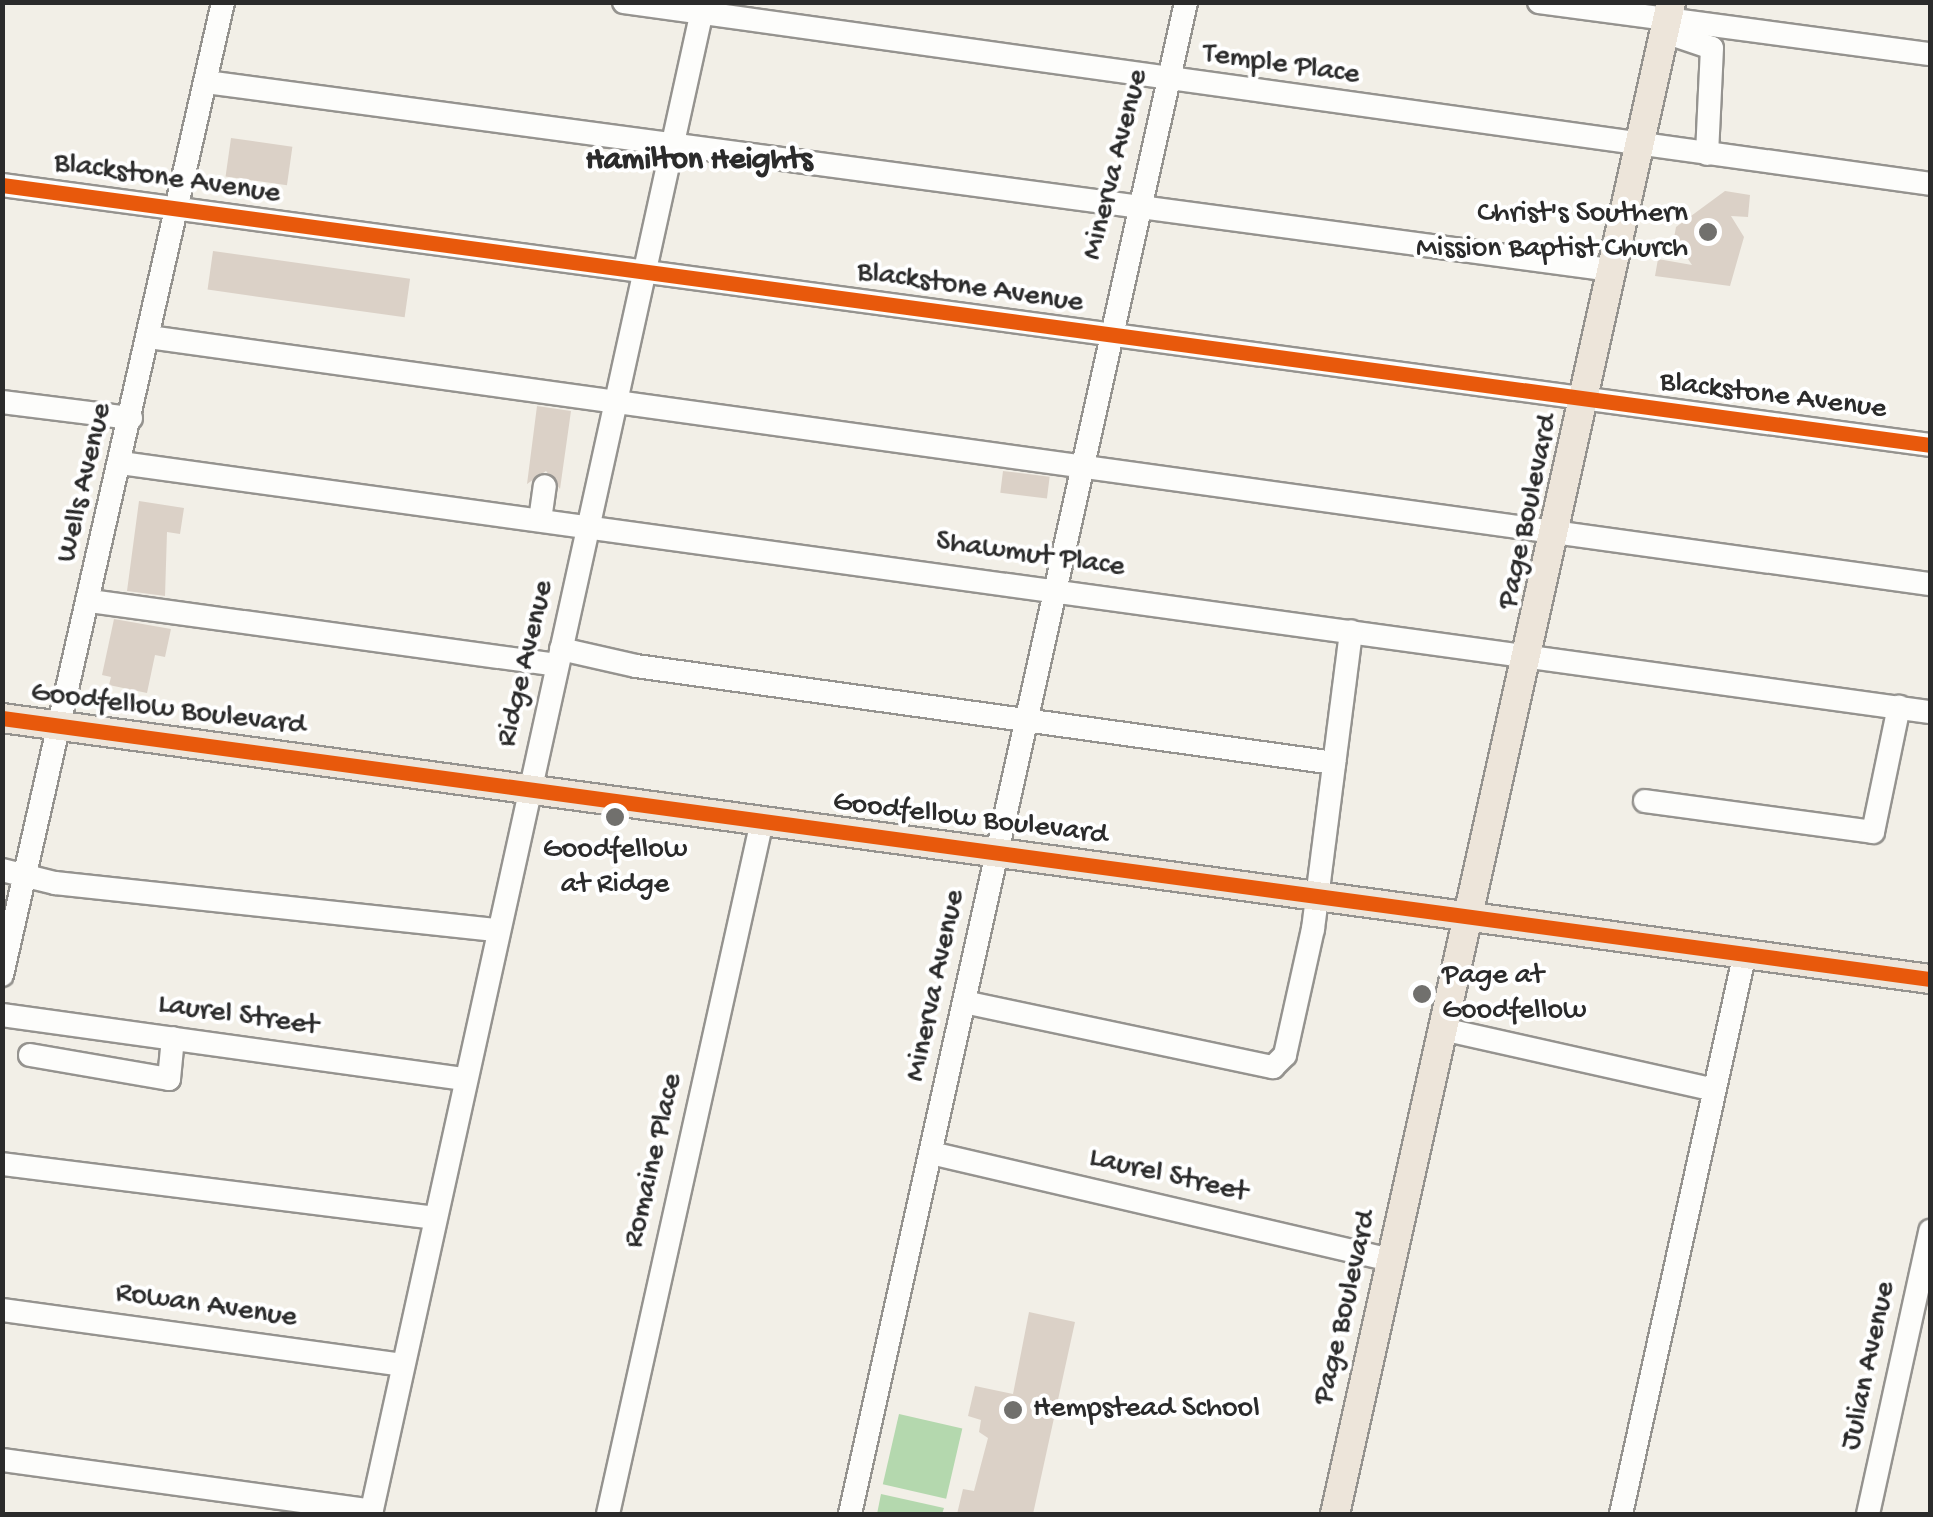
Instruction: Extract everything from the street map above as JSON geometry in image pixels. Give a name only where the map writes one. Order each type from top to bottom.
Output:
[{"type":"main road","name":"Page Boulevard","points":[[1335,1514],[1667,18]]},
{"type":"main road","name":"Goodfellow Boulevard","points":[[2,718],[530,786],[1930,979]]},
{"type":"street","name":"Wells Avenue","points":[[2,974],[62,725],[223,2]]},
{"type":"street","name":"Temple Place","points":[[624,2],[703,7],[1169,81],[1930,184]]},
{"type":"street","name":"Minerva Avenue","points":[[850,1514],[1107,336],[1186,2]]},
{"type":"street","points":[[1539,2],[1930,54]]},
{"type":"street","name":"Ridge Avenue","points":[[371,1513],[703,7]]},
{"type":"street","points":[[1667,18],[1712,48],[1707,154]]},
{"type":"street","points":[[206,82],[1611,270]]},
{"type":"street","name":"Blackstone Avenue","points":[[2,185],[1930,445]]},
{"type":"street","points":[[149,337],[617,398],[1930,584]]},
{"type":"street","points":[[2,402],[130,418]]},
{"type":"street","name":"Shawmut Place","points":[[121,463],[1930,712]]},
{"type":"street","points":[[540,520],[544,486]]},
{"type":"street","points":[[90,601],[636,666],[1334,763]]},
{"type":"street","points":[[964,1002],[1273,1068],[1285,1055],[1317,893],[1351,631]]},
{"type":"street","points":[[1646,802],[1874,832],[1898,707]]},
{"type":"street","name":"Romaine Place","points":[[608,1514],[762,821]]},
{"type":"street","points":[[2,870],[26,876],[498,930]]},
{"type":"street","points":[[1621,1514],[1745,953]]},
{"type":"street","name":"Laurel Street","points":[[2,1015],[465,1078]]},
{"type":"street","points":[[1442,1029],[1714,1090]]},
{"type":"street","points":[[30,1055],[169,1079],[172,1038]]},
{"type":"street","name":"Laurel Street","points":[[930,1152],[1391,1260]]},
{"type":"street","points":[[2,1164],[434,1218]]},
{"type":"street","name":"Julian Avenue","points":[[1868,1514],[1930,1231]]},
{"type":"street","name":"Rowan Avenue","points":[[2,1310],[402,1364]]},
{"type":"street","points":[[2,1460],[371,1513]]},
{"type":"green space","points":[[899,1414],[962,1429],[946,1499],[883,1484]]},
{"type":"green space","points":[[881,1494],[944,1508],[942,1514],[877,1514]]},
{"type":"building","points":[[231,138],[292,147],[287,185],[226,177]]},
{"type":"building","name":"Christ's Southern Mission Baptist Church","points":[[1725,191],[1750,195],[1748,217],[1731,216],[1744,237],[1730,286],[1655,276],[1658,259],[1692,265],[1674,238],[1676,227]]},
{"type":"building","points":[[213,251],[410,279],[405,317],[208,290]]},
{"type":"building","points":[[537,406],[571,411],[560,489],[546,471],[527,484]]},
{"type":"building","points":[[1003,471],[1050,477],[1047,499],[1000,493]]},
{"type":"building","points":[[139,501],[184,508],[180,534],[167,532],[165,596],[127,591]]},
{"type":"building","points":[[114,619],[171,629],[165,657],[155,655],[147,693],[109,685],[111,677],[102,675]]},
{"type":"building","name":"Hempstead School","points":[[1029,1312],[1075,1322],[1033,1514],[957,1514],[963,1489],[974,1491],[988,1438],[979,1432],[981,1420],[968,1416],[975,1386],[1013,1394]]},
{"type":"cycle path","points":[[2,185],[1930,445]]},
{"type":"cycle path","points":[[2,718],[1930,979]]},
{"type":"place","name":"Christ's Southern Mission Baptist Church","points":[[1708,232]]},
{"type":"place","name":"Goodfellow at Ridge","points":[[615,817]]},
{"type":"place","name":"Page at Goodfellow","points":[[1422,994]]},
{"type":"place","name":"Hempstead School","points":[[1013,1410]]},
{"type":"district","name":"Hamilton Heights","points":[[699,161]]}]
